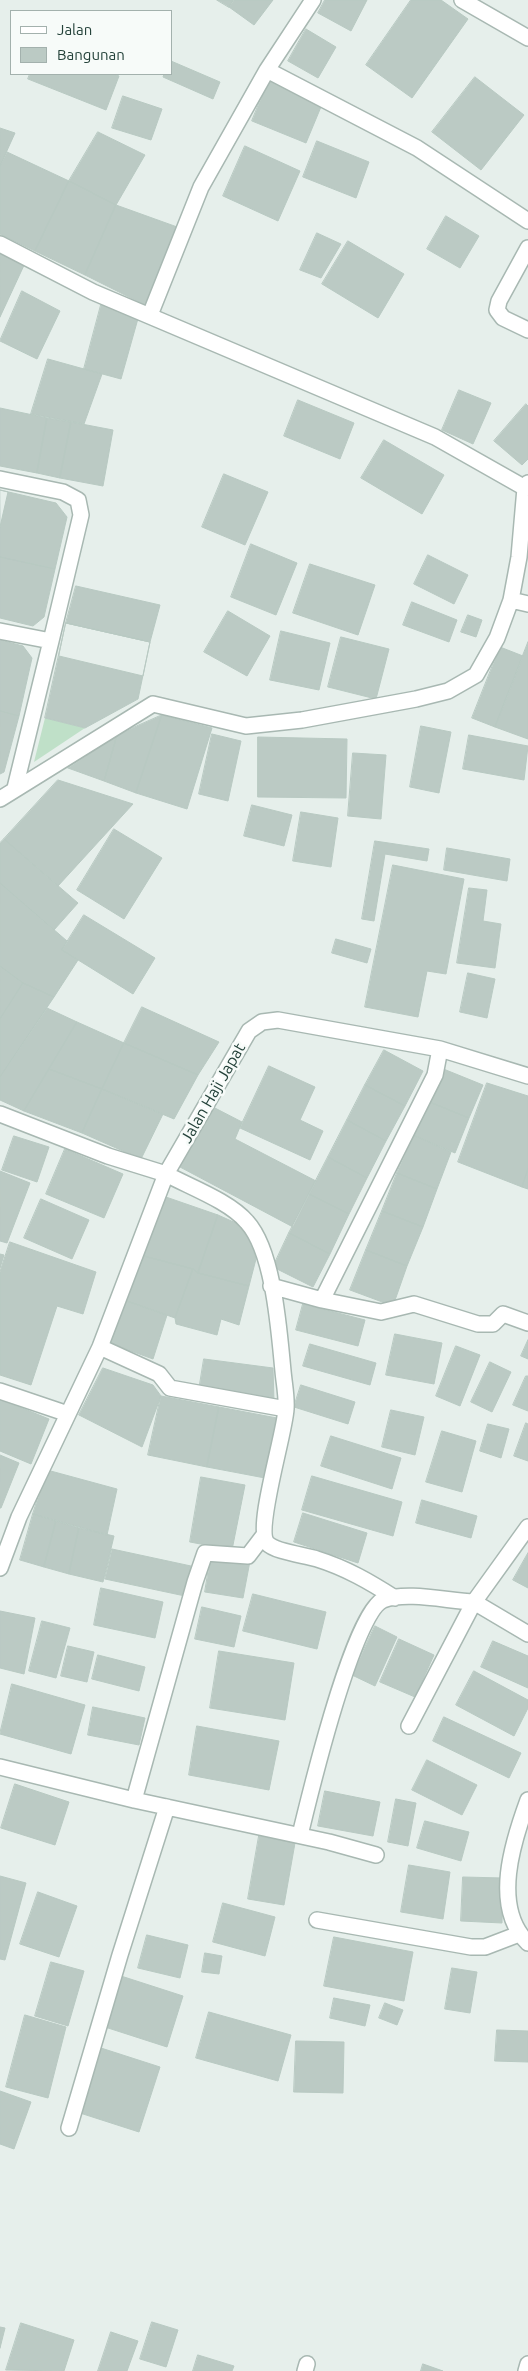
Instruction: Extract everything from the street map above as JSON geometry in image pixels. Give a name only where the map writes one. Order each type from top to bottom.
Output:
[{"type":"street","points":[[150,315],[201,188],[267,70],[313,0]]},
{"type":"street","points":[[462,0],[528,38]]},
{"type":"street","points":[[267,70],[417,148],[528,221]]},
{"type":"street","points":[[0,244],[93,292],[435,437],[527,485],[519,557],[511,600],[497,638],[476,675],[448,691],[302,720],[246,726],[153,704],[0,799]]},
{"type":"street","points":[[528,248],[499,301],[497,310],[503,318],[528,330]]},
{"type":"street","points":[[0,479],[63,492],[78,500],[82,515],[15,788]]},
{"type":"street","points":[[511,600],[528,604]]},
{"type":"street","points":[[0,631],[51,641]]},
{"type":"street","name":"Jalan Haji Japat","points":[[0,1568],[19,1517],[100,1347],[166,1174],[249,1031],[262,1022],[278,1020],[440,1049],[528,1076]]},
{"type":"street","points":[[322,1300],[435,1075],[440,1049]]},
{"type":"street","points":[[0,1114],[108,1156],[166,1174],[226,1206],[247,1221],[260,1240],[268,1265],[280,1342],[286,1409],[267,1508],[264,1535],[248,1556],[205,1553],[195,1582],[134,1800]]},
{"type":"street","points":[[271,1286],[322,1300],[381,1312],[414,1304],[478,1324],[493,1324],[503,1314],[528,1323]]},
{"type":"street","points":[[100,1347],[159,1374],[170,1388],[286,1409]]},
{"type":"street","points":[[0,1391],[68,1414]]},
{"type":"street","points":[[409,1726],[474,1602],[528,1527]]},
{"type":"street","points":[[264,1535],[268,1543],[276,1548],[317,1559],[353,1572],[395,1598]]},
{"type":"street","points":[[300,1835],[329,1723],[368,1616],[381,1601],[413,1597],[474,1602],[528,1634]]},
{"type":"street","points":[[0,1767],[134,1800],[300,1835],[376,1855]]},
{"type":"street","points":[[317,1920],[471,1947],[484,1947],[524,1938],[510,1912],[508,1864],[528,1800]]},
{"type":"street","points":[[69,2128],[120,1955],[168,1807]]},
{"type":"street","points":[[526,2371],[528,2364]]},
{"type":"green space","points":[[45,718],[85,728],[34,762]]},
{"type":"building","points":[[217,0],[233,0],[229,7]]},
{"type":"building","points":[[234,0],[273,0],[254,25],[229,7]]},
{"type":"building","points":[[325,0],[367,0],[351,31],[318,13]]},
{"type":"building","points":[[411,0],[441,0],[468,19],[412,98],[366,65]]},
{"type":"building","points":[[306,29],[336,47],[318,78],[288,61]]},
{"type":"building","points":[[172,61],[220,82],[213,99],[163,77],[164,75],[172,75]]},
{"type":"building","points":[[30,75],[119,76],[106,110],[28,79]]},
{"type":"building","points":[[475,77],[524,115],[481,170],[432,132]]},
{"type":"building","points":[[269,79],[323,102],[306,143],[252,121]]},
{"type":"building","points":[[123,96],[162,109],[151,140],[112,128]]},
{"type":"building","points":[[0,128],[15,133],[0,166]]},
{"type":"building","points":[[98,132],[145,155],[116,205],[69,181]]},
{"type":"building","points":[[317,141],[369,162],[356,198],[303,177]]},
{"type":"building","points":[[245,146],[300,171],[278,221],[223,196]]},
{"type":"building","points":[[7,152],[69,181],[35,251],[0,234],[0,166]]},
{"type":"building","points":[[69,181],[116,205],[85,275],[35,251]]},
{"type":"building","points":[[116,205],[180,228],[147,306],[85,275]]},
{"type":"building","points":[[446,216],[479,236],[460,268],[427,249]]},
{"type":"building","points":[[317,233],[341,244],[321,278],[300,270]]},
{"type":"building","points":[[348,241],[404,274],[378,318],[322,284]]},
{"type":"building","points":[[0,249],[26,261],[0,317]]},
{"type":"building","points":[[22,291],[60,311],[37,359],[0,341]]},
{"type":"building","points":[[101,305],[139,315],[121,379],[84,369]]},
{"type":"building","points":[[48,359],[102,374],[84,424],[31,414]]},
{"type":"building","points":[[459,390],[491,403],[473,444],[442,430]]},
{"type":"building","points":[[298,400],[354,423],[340,459],[284,436]]},
{"type":"building","points":[[526,404],[528,406],[528,459],[522,465],[494,441]]},
{"type":"building","points":[[0,408],[47,418],[37,473],[0,466]]},
{"type":"building","points":[[47,418],[71,422],[60,478],[37,473]]},
{"type":"building","points":[[71,422],[113,430],[103,486],[60,478]]},
{"type":"building","points":[[384,440],[444,475],[422,514],[361,478]]},
{"type":"building","points":[[224,474],[268,492],[245,545],[202,527]]},
{"type":"building","points":[[0,490],[56,503],[67,517],[55,569],[0,557]]},
{"type":"building","points":[[0,490],[8,492],[0,527]]},
{"type":"building","points":[[251,544],[297,563],[276,615],[231,597]]},
{"type":"building","points":[[428,555],[468,575],[454,604],[414,584]]},
{"type":"building","points":[[0,557],[55,569],[44,617],[33,626],[0,618]]},
{"type":"building","points":[[310,564],[375,585],[358,635],[293,613]]},
{"type":"building","points":[[76,586],[160,605],[150,642],[66,623]]},
{"type":"building","points":[[412,602],[457,620],[449,642],[403,625]]},
{"type":"building","points":[[228,611],[270,636],[247,676],[204,652]]},
{"type":"building","points":[[468,615],[482,620],[476,637],[461,632]]},
{"type":"building","points":[[66,623],[150,642],[138,699],[85,728],[45,718]]},
{"type":"building","points":[[66,623],[150,642],[143,676],[59,656]]},
{"type":"building","points":[[281,631],[330,643],[319,690],[270,680]]},
{"type":"building","points":[[341,637],[389,649],[376,699],[328,687]]},
{"type":"building","points":[[0,640],[23,646],[32,658],[19,716],[0,711]]},
{"type":"building","points":[[528,642],[528,739],[495,727]]},
{"type":"building","points":[[500,647],[523,656],[495,727],[472,718]]},
{"type":"building","points":[[0,711],[19,716],[4,772],[0,774]]},
{"type":"building","points":[[162,715],[136,793],[104,781],[117,735]]},
{"type":"building","points":[[162,715],[212,728],[187,809],[136,793]]},
{"type":"building","points":[[421,726],[451,732],[439,793],[410,787]]},
{"type":"building","points":[[212,734],[241,741],[228,801],[199,794]]},
{"type":"building","points":[[117,735],[104,781],[68,768]]},
{"type":"building","points":[[469,735],[528,746],[524,780],[463,769]]},
{"type":"building","points":[[258,737],[347,739],[346,798],[258,797]]},
{"type":"building","points":[[353,753],[386,755],[381,819],[348,816]]},
{"type":"building","points":[[58,780],[133,804],[58,886],[4,839]]},
{"type":"building","points":[[252,805],[292,815],[284,846],[244,836]]},
{"type":"building","points":[[301,812],[338,818],[331,867],[293,861]]},
{"type":"building","points":[[114,829],[162,858],[124,919],[77,890]]},
{"type":"building","points":[[4,839],[78,903],[54,930],[0,883],[0,843]]},
{"type":"building","points":[[375,841],[429,849],[427,861],[385,854],[374,921],[362,919]]},
{"type":"building","points":[[447,848],[510,859],[507,881],[444,870]]},
{"type":"building","points":[[393,865],[464,879],[446,974],[427,971],[418,1017],[365,1007]]},
{"type":"building","points":[[0,883],[67,941],[62,950],[78,960],[54,997],[23,983],[0,966]]},
{"type":"building","points":[[469,888],[487,890],[483,921],[501,924],[495,968],[457,963]]},
{"type":"building","points":[[84,915],[155,958],[133,994],[62,950]]},
{"type":"building","points":[[336,939],[371,949],[367,963],[332,953]]},
{"type":"building","points":[[0,966],[23,983],[0,1019]]},
{"type":"building","points":[[468,973],[495,979],[487,1018],[460,1012]]},
{"type":"building","points":[[23,983],[54,997],[0,1077],[0,1019]]},
{"type":"building","points":[[142,1007],[219,1042],[198,1075],[124,1043]]},
{"type":"building","points":[[47,1008],[77,1022],[24,1111],[0,1100],[0,1077]]},
{"type":"building","points":[[77,1022],[124,1043],[102,1089],[49,1069]]},
{"type":"building","points":[[124,1043],[198,1075],[174,1119],[102,1089]]},
{"type":"building","points":[[384,1050],[423,1071],[405,1106],[365,1085]]},
{"type":"building","points":[[269,1066],[315,1087],[300,1120],[323,1131],[310,1160],[240,1128]]},
{"type":"building","points":[[441,1068],[483,1085],[469,1118],[427,1101]]},
{"type":"building","points":[[49,1069],[102,1089],[82,1133],[24,1111]]},
{"type":"building","points":[[487,1083],[528,1096],[528,1169],[522,1187],[458,1162]]},
{"type":"building","points":[[365,1085],[405,1106],[386,1141],[347,1120]]},
{"type":"building","points":[[102,1089],[163,1114],[141,1159],[82,1133]]},
{"type":"building","points":[[427,1101],[469,1118],[455,1153],[413,1135]]},
{"type":"building","points":[[211,1106],[242,1122],[235,1139],[316,1181],[293,1227],[180,1167]]},
{"type":"building","points":[[347,1120],[386,1141],[367,1178],[328,1157]]},
{"type":"building","points":[[413,1135],[451,1152],[437,1189],[397,1173]]},
{"type":"building","points":[[14,1136],[49,1147],[37,1182],[2,1170]]},
{"type":"building","points":[[65,1149],[123,1174],[104,1218],[46,1194]]},
{"type":"building","points":[[328,1157],[367,1178],[349,1214],[309,1194]]},
{"type":"building","points":[[528,1169],[528,1189],[522,1187]]},
{"type":"building","points":[[0,1171],[30,1183],[7,1243],[0,1241]]},
{"type":"building","points":[[397,1173],[437,1189],[423,1227],[382,1211]]},
{"type":"building","points":[[309,1194],[349,1214],[330,1254],[289,1233]]},
{"type":"building","points":[[163,1196],[218,1215],[198,1273],[193,1269],[140,1255]]},
{"type":"building","points":[[41,1199],[89,1220],[72,1259],[24,1238]]},
{"type":"building","points":[[382,1211],[423,1227],[407,1266],[366,1250]]},
{"type":"building","points":[[218,1215],[247,1228],[256,1259],[249,1286],[198,1273]]},
{"type":"building","points":[[289,1233],[330,1254],[313,1287],[273,1267]]},
{"type":"building","points":[[10,1242],[96,1272],[83,1314],[57,1306],[31,1385],[0,1375],[0,1272]]},
{"type":"building","points":[[366,1250],[407,1266],[393,1306],[350,1290]]},
{"type":"building","points":[[0,1254],[4,1255],[0,1268]]},
{"type":"building","points":[[140,1255],[193,1269],[175,1318],[124,1300]]},
{"type":"building","points":[[193,1269],[198,1273],[249,1286],[239,1325],[221,1319],[217,1335],[176,1324],[175,1318]]},
{"type":"building","points":[[124,1300],[167,1315],[153,1359],[109,1343]]},
{"type":"building","points":[[303,1304],[365,1320],[358,1346],[296,1330]]},
{"type":"building","points":[[395,1334],[442,1343],[434,1384],[386,1375]]},
{"type":"building","points":[[528,1340],[528,1359],[521,1356]]},
{"type":"building","points":[[310,1344],[376,1363],[370,1385],[303,1366]]},
{"type":"building","points":[[456,1346],[480,1355],[460,1406],[436,1396]]},
{"type":"building","points":[[204,1359],[273,1368],[274,1401],[199,1390]]},
{"type":"building","points":[[490,1362],[511,1372],[492,1412],[471,1402]]},
{"type":"building","points":[[103,1368],[153,1385],[161,1396],[142,1447],[79,1415]]},
{"type":"building","points":[[526,1376],[528,1376],[528,1411],[513,1405]]},
{"type":"building","points":[[301,1385],[355,1402],[348,1424],[294,1407]]},
{"type":"building","points":[[161,1396],[219,1407],[207,1467],[148,1455]]},
{"type":"building","points":[[0,1399],[49,1419],[31,1464],[0,1451]]},
{"type":"building","points":[[219,1407],[277,1418],[265,1478],[207,1467]]},
{"type":"building","points":[[391,1410],[424,1417],[415,1455],[382,1447]]},
{"type":"building","points":[[526,1423],[528,1424],[528,1461],[514,1456]]},
{"type":"building","points":[[488,1424],[509,1429],[501,1458],[480,1451]]},
{"type":"building","points":[[442,1431],[476,1441],[462,1492],[426,1482]]},
{"type":"building","points":[[331,1436],[401,1458],[392,1489],[321,1466]]},
{"type":"building","points":[[0,1455],[19,1463],[1,1508],[0,1508]]},
{"type":"building","points":[[47,1470],[117,1489],[107,1535],[33,1514]]},
{"type":"building","points":[[312,1476],[402,1502],[393,1536],[302,1510]]},
{"type":"building","points":[[201,1477],[245,1485],[232,1550],[190,1542]]},
{"type":"building","points":[[422,1500],[477,1516],[471,1538],[416,1523]]},
{"type":"building","points":[[303,1513],[367,1533],[358,1563],[294,1542]]},
{"type":"building","points":[[33,1514],[56,1521],[44,1567],[20,1560]]},
{"type":"building","points":[[56,1521],[79,1528],[69,1574],[44,1567]]},
{"type":"building","points":[[79,1528],[114,1536],[103,1582],[69,1574]]},
{"type":"building","points":[[112,1549],[191,1566],[185,1596],[105,1579]]},
{"type":"building","points":[[528,1553],[528,1588],[513,1580]]},
{"type":"building","points":[[211,1555],[250,1561],[243,1598],[205,1592]]},
{"type":"building","points":[[101,1588],[163,1602],[155,1638],[94,1625]]},
{"type":"building","points":[[253,1594],[326,1612],[317,1649],[243,1631]]},
{"type":"building","points":[[202,1607],[241,1616],[234,1647],[195,1639]]},
{"type":"building","points":[[0,1611],[35,1618],[24,1674],[0,1668]]},
{"type":"building","points":[[42,1621],[70,1628],[56,1678],[29,1671]]},
{"type":"building","points":[[375,1626],[397,1637],[375,1686],[352,1675]]},
{"type":"building","points":[[399,1639],[434,1655],[415,1697],[380,1682]]},
{"type":"building","points":[[493,1641],[528,1656],[528,1688],[481,1667]]},
{"type":"building","points":[[68,1646],[94,1652],[87,1682],[61,1676]]},
{"type":"building","points":[[219,1651],[294,1663],[285,1720],[210,1708]]},
{"type":"building","points":[[98,1655],[145,1667],[139,1691],[92,1679]]},
{"type":"building","points":[[474,1671],[528,1700],[528,1708],[514,1736],[456,1705]]},
{"type":"building","points":[[12,1684],[85,1705],[71,1754],[0,1734]]},
{"type":"building","points":[[93,1707],[145,1718],[139,1745],[88,1735]]},
{"type":"building","points":[[444,1717],[521,1753],[509,1778],[433,1741]]},
{"type":"building","points":[[197,1726],[279,1741],[269,1790],[189,1775]]},
{"type":"building","points":[[427,1760],[477,1785],[462,1815],[412,1790]]},
{"type":"building","points":[[15,1784],[69,1802],[55,1845],[1,1828]]},
{"type":"building","points":[[325,1791],[380,1802],[373,1836],[318,1826]]},
{"type":"building","points":[[396,1799],[416,1803],[408,1846],[388,1842]]},
{"type":"building","points":[[425,1821],[469,1832],[461,1861],[417,1848]]},
{"type":"building","points":[[259,1836],[295,1843],[284,1905],[248,1899]]},
{"type":"building","points":[[409,1865],[450,1872],[443,1919],[401,1912]]},
{"type":"building","points":[[0,1876],[26,1883],[5,1960],[0,1959]]},
{"type":"building","points":[[463,1877],[503,1878],[502,1923],[461,1921]]},
{"type":"building","points":[[38,1892],[77,1906],[59,1957],[20,1944]]},
{"type":"building","points":[[223,1903],[275,1917],[265,1956],[213,1942]]},
{"type":"building","points":[[147,1935],[188,1945],[180,1978],[138,1968]]},
{"type":"building","points":[[334,1937],[413,1952],[404,2001],[324,1986]]},
{"type":"building","points":[[205,1953],[222,1956],[219,1974],[202,1972]]},
{"type":"building","points":[[51,1962],[84,1971],[68,2026],[35,2016]]},
{"type":"building","points":[[452,1968],[477,1972],[470,2013],[445,2009]]},
{"type":"building","points":[[121,1976],[183,1996],[167,2047],[105,2027]]},
{"type":"building","points":[[334,1998],[370,2005],[365,2026],[330,2018]]},
{"type":"building","points":[[385,2003],[403,2010],[397,2025],[379,2018]]},
{"type":"building","points":[[209,2012],[291,2035],[278,2081],[196,2058]]},
{"type":"building","points":[[25,2015],[66,2027],[48,2098],[6,2087]]},
{"type":"building","points":[[497,2030],[528,2031],[528,2062],[495,2061]]},
{"type":"building","points":[[296,2041],[344,2042],[343,2093],[294,2092]]},
{"type":"building","points":[[101,2048],[160,2067],[139,2132],[80,2113]]},
{"type":"building","points":[[0,2091],[31,2102],[14,2149],[0,2144]]},
{"type":"building","points":[[152,2322],[178,2330],[166,2367],[140,2359]]},
{"type":"building","points":[[21,2323],[74,2340],[64,2371],[6,2370]]},
{"type":"building","points":[[0,2327],[5,2328],[0,2348]]},
{"type":"building","points":[[111,2332],[138,2341],[127,2371],[98,2371]]},
{"type":"building","points":[[198,2355],[234,2366],[232,2371],[193,2371]]},
{"type":"building","points":[[423,2364],[443,2371],[421,2371]]}]
